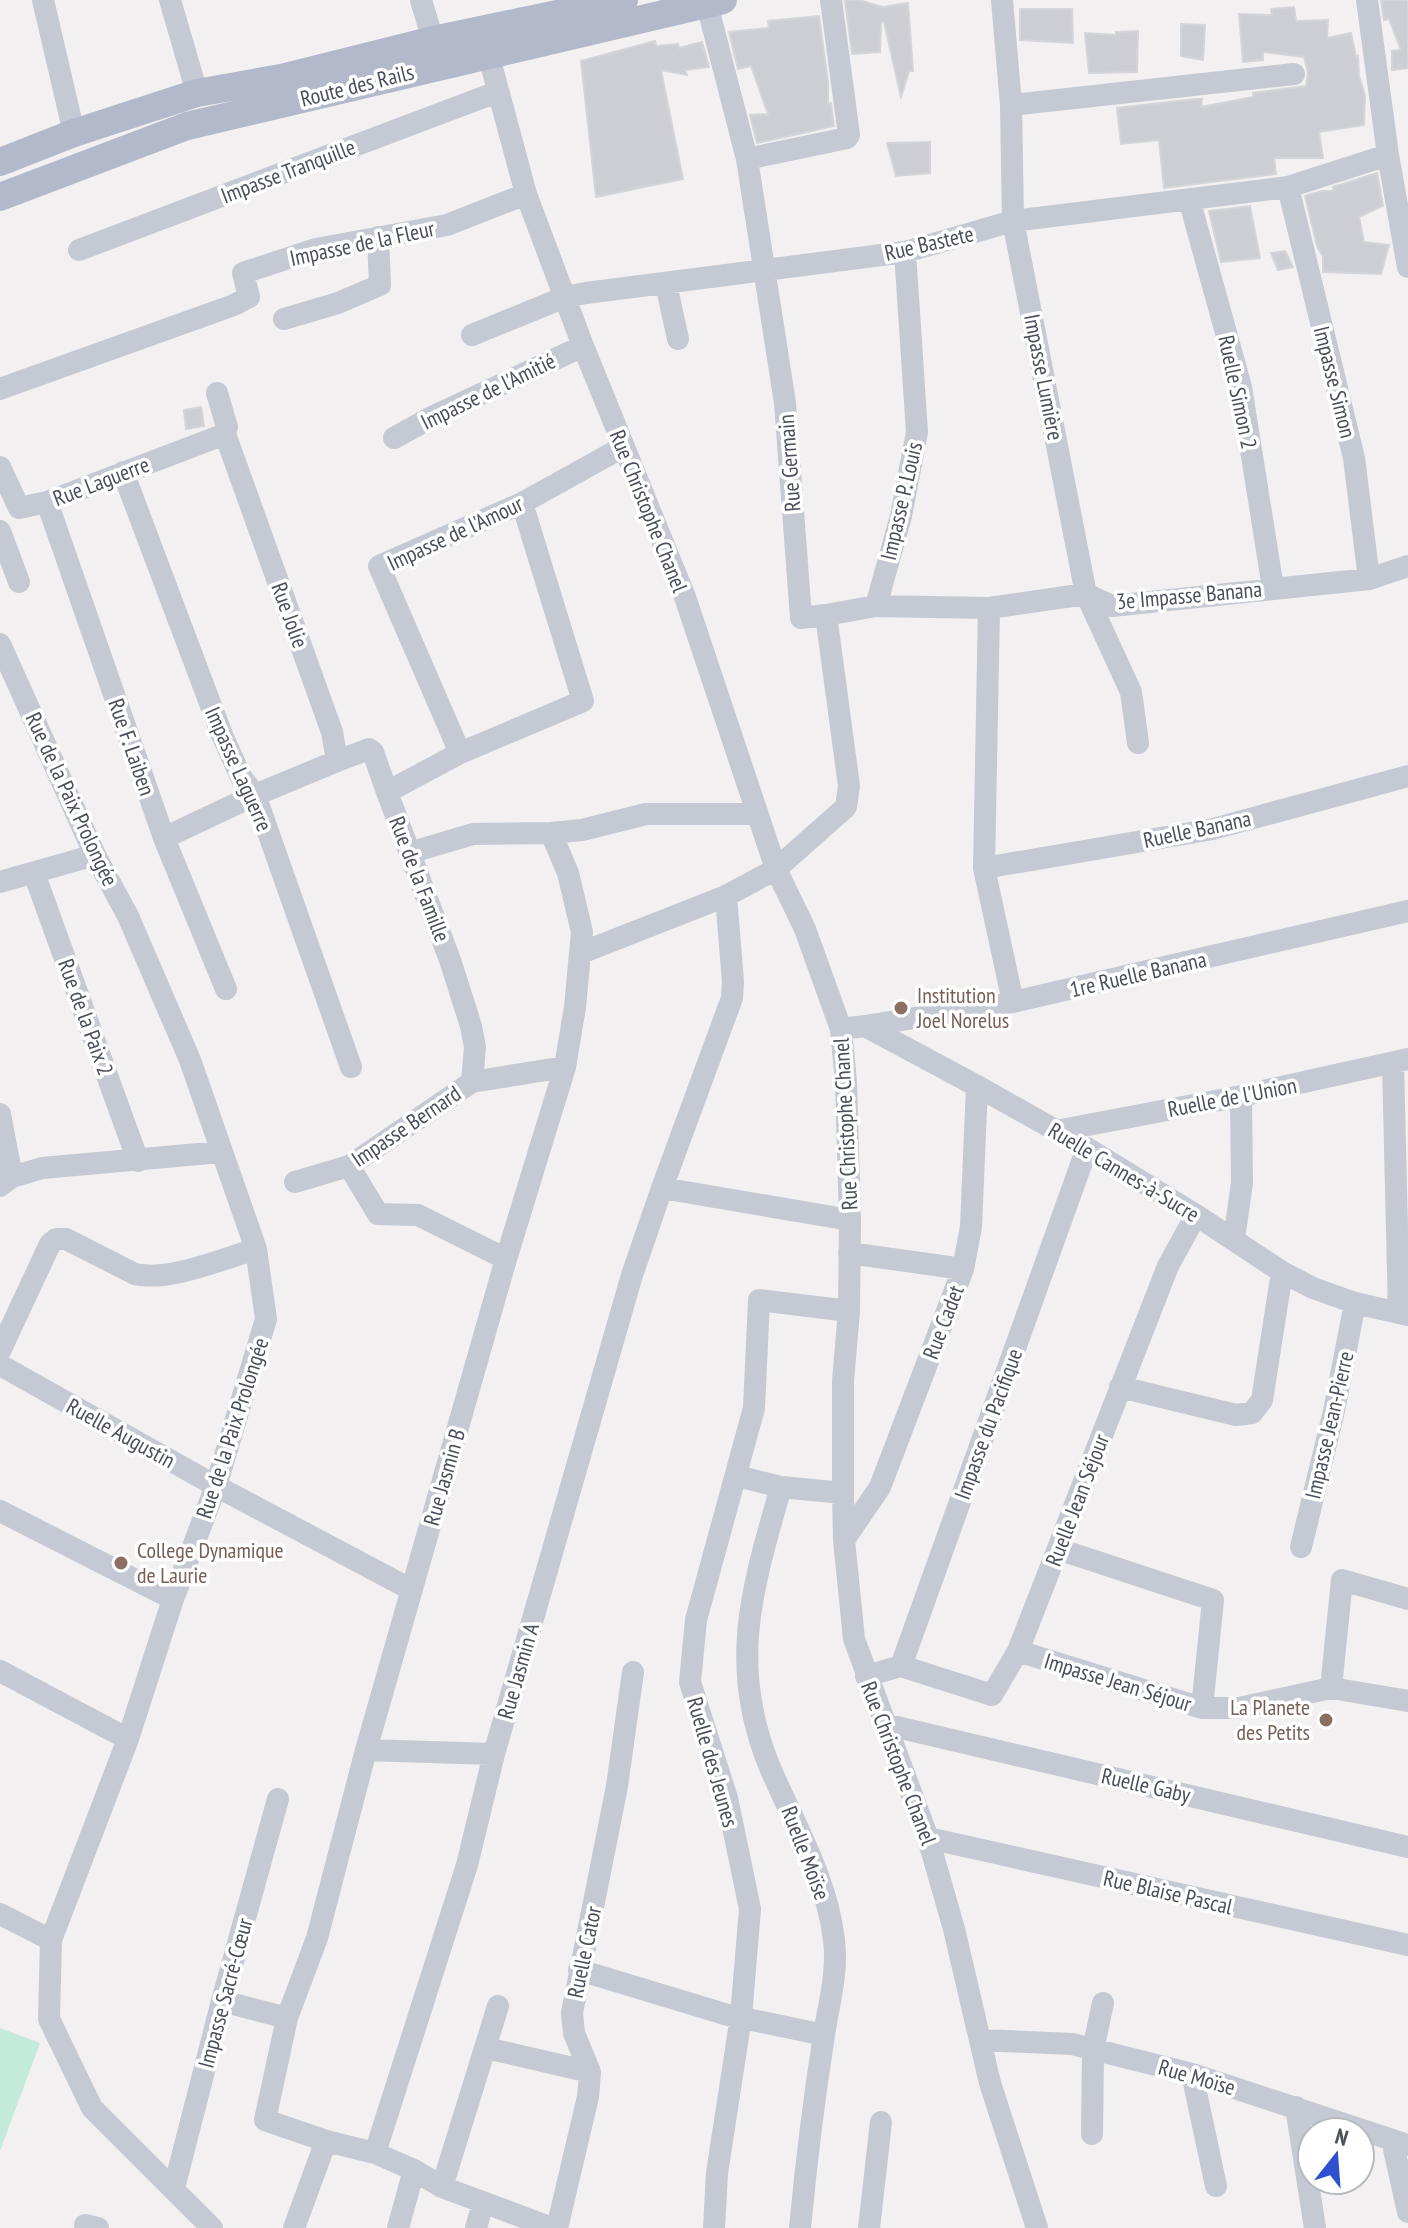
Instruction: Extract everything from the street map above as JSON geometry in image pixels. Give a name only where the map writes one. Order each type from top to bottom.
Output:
[{"type":"main road","name":"Route des Rails","points":[[0,162],[74,133],[197,93],[281,78],[433,40],[485,42],[531,9],[570,13],[624,0]]},
{"type":"main road","name":"Route des Rails","points":[[0,197],[187,126],[485,42],[715,2]]},
{"type":"street","points":[[43,0],[74,133]]},
{"type":"street","points":[[170,0],[197,93]]},
{"type":"street","points":[[421,0],[433,40]]},
{"type":"street","points":[[747,159],[847,138],[849,135],[831,0]]},
{"type":"street","name":"Impasse Lumière","points":[[1002,0],[1011,105],[1013,221],[1086,594],[1131,692],[1138,743]]},
{"type":"street","points":[[1367,0],[1388,155],[1408,267]]},
{"type":"street","name":"Rue Germain","points":[[715,2],[747,159],[785,403],[801,618],[826,615]]},
{"type":"street","name":"Rue Christophe Chanel","points":[[485,42],[526,194],[583,346],[685,597],[776,869],[805,929],[841,1029],[846,1082],[850,1220],[849,1311],[843,1381],[844,1540],[854,1639],[928,1838],[990,2083],[1037,2228]]},
{"type":"street","points":[[1011,105],[1294,74]]},
{"type":"street","name":"Impasse Tranquille","points":[[79,250],[497,92]]},
{"type":"street","name":"Rue Bastete","points":[[472,335],[565,297],[905,252],[1013,221],[1288,187],[1388,155]]},
{"type":"street","name":"Impasse Simon","points":[[1288,187],[1354,458],[1369,579]]},
{"type":"street","name":"Impasse de la Fleur","points":[[0,389],[234,305],[249,297],[243,273],[316,249],[447,225],[526,194]]},
{"type":"street","name":"Ruelle Simon 2","points":[[1189,199],[1241,387],[1273,588]]},
{"type":"street","points":[[284,319],[338,303],[380,285],[378,237]]},
{"type":"street","name":"Impasse P. Louis","points":[[876,606],[901,516],[917,432],[905,252]]},
{"type":"street","points":[[666,284],[678,339]]},
{"type":"street","name":"Impasse de l'Amitié","points":[[394,438],[583,346]]},
{"type":"street","name":"Rue Jolie","points":[[217,393],[227,427],[225,434],[332,732],[337,761]]},
{"type":"street","name":"Rue Laguerre","points":[[0,467],[9,513],[47,502],[225,434]]},
{"type":"street","name":"Impasse de l'Amour","points":[[460,753],[379,566],[522,503],[623,447]]},
{"type":"street","name":"Impasse Laguerre","points":[[123,472],[222,735],[241,777],[255,795],[351,1067]]},
{"type":"street","name":"Rue F. Laiben","points":[[47,502],[164,838],[226,989]]},
{"type":"street","name":"Rue de la Famille","points":[[472,1082],[475,1047],[471,1026],[450,960],[387,792],[460,753],[583,701],[522,503]]},
{"type":"street","points":[[0,531],[19,582]]},
{"type":"street","name":"3e Impasse Banana","points":[[826,615],[876,606],[989,608],[1086,594],[1112,606],[1369,579],[1408,566]]},
{"type":"street","points":[[989,608],[984,868],[1013,1002]]},
{"type":"street","points":[[581,953],[726,896],[776,869],[846,807],[849,786],[826,615]]},
{"type":"street","name":"Rue de la Paix Prolongée","points":[[0,644],[95,855],[128,916],[190,1060],[256,1249],[266,1319],[216,1486],[173,1599],[128,1739],[51,1940],[49,2019],[92,2108],[212,2228]]},
{"type":"street","points":[[164,838],[255,795],[369,749],[373,752],[387,792]]},
{"type":"street","name":"Ruelle Banana","points":[[984,868],[1213,829],[1408,776]]},
{"type":"street","points":[[409,853],[473,834],[582,830],[646,814],[757,814]]},
{"type":"street","name":"Rue Jasmin B","points":[[326,2141],[265,2120],[287,2018],[317,1938],[366,1750],[506,1259],[565,1067],[575,1007],[582,932],[568,873],[551,833]]},
{"type":"street","points":[[0,882],[95,855]]},
{"type":"street","name":"Rue de la Paix 2","points":[[34,873],[138,1161]]},
{"type":"street","name":"Rue Jasmin A","points":[[375,2153],[467,1865],[494,1754],[632,1275],[732,998],[726,896]]},
{"type":"street","name":"1re Ruelle Banana","points":[[865,1026],[1013,1002],[1408,911]]},
{"type":"street","points":[[841,1029],[865,1026]]},
{"type":"street","name":"Ruelle Cannes-à-Sucre","points":[[865,1026],[1087,1148],[1282,1272],[1313,1288],[1355,1303],[1404,1314]]},
{"type":"street","points":[[1401,1061],[1404,1314]]},
{"type":"street","name":"Ruelle de l'Union","points":[[1056,1131],[1241,1096],[1401,1061]]},
{"type":"street","name":"Impasse Bernard","points":[[295,1182],[349,1166],[472,1082],[565,1067]]},
{"type":"street","name":"Rue Cadet","points":[[844,1540],[880,1487],[963,1269],[971,1227],[977,1086]]},
{"type":"street","points":[[1234,1239],[1242,1183],[1241,1096]]},
{"type":"street","points":[[0,1114],[6,1181],[42,1168],[221,1152]]},
{"type":"street","name":"Impasse du Pacifique","points":[[901,1666],[1087,1148]]},
{"type":"street","points":[[349,1166],[378,1214],[418,1215],[506,1259]]},
{"type":"street","points":[[662,1188],[850,1220]]},
{"type":"street","name":"Ruelle Jean Séjour","points":[[901,1666],[992,1695],[1018,1651],[1168,1266],[1196,1215]]},
{"type":"street","points":[[0,1351],[50,1244],[56,1239],[66,1239],[145,1277],[168,1274],[256,1249]]},
{"type":"street","points":[[849,1253],[963,1269]]},
{"type":"street","points":[[1120,1387],[1236,1415],[1252,1413],[1262,1400],[1282,1272]]},
{"type":"street","name":"Ruelle des Jeunes","points":[[714,2228],[717,2173],[741,2017],[750,1909],[727,1798],[690,1682],[696,1620],[754,1408],[759,1300],[849,1311]]},
{"type":"street","name":"Impasse Jean-Pierre","points":[[1301,1547],[1334,1411],[1355,1303]]},
{"type":"street","name":"Ruelle Augustin","points":[[0,1365],[216,1486],[412,1590]]},
{"type":"street","points":[[737,1476],[781,1487],[843,1493]]},
{"type":"street","name":"Ruelle Moïse","points":[[781,1487],[759,1566],[746,1633],[749,1704],[770,1767],[808,1849],[831,1926],[835,1974],[824,2035],[800,2228]]},
{"type":"street","points":[[0,1511],[173,1599]]},
{"type":"street","points":[[1058,1549],[1213,1600],[1202,1708]]},
{"type":"street","points":[[1331,1688],[1342,1580],[1408,1599]]},
{"type":"street","name":"Impasse Jean Séjour","points":[[1018,1651],[1202,1708],[1239,1708],[1331,1688],[1408,1701]]},
{"type":"street","points":[[866,1676],[901,1666]]},
{"type":"street","points":[[0,1671],[128,1739]]},
{"type":"street","name":"Ruelle Cator","points":[[590,2072],[574,2033],[572,2013],[609,1830],[633,1672]]},
{"type":"street","name":"Ruelle Gaby","points":[[884,1724],[1408,1847]]},
{"type":"street","points":[[366,1750],[494,1754]]},
{"type":"street","name":"Impasse Sacré-Cœur","points":[[174,2188],[278,1799]]},
{"type":"street","name":"Rue Blaise Pascal","points":[[928,1838],[1408,1945]]},
{"type":"street","points":[[0,1914],[51,1940]]},
{"type":"street","points":[[579,1970],[741,2017],[824,2035]]},
{"type":"street","points":[[222,2001],[287,2018]]},
{"type":"street","points":[[1092,2134],[1093,2050],[1103,2003]]},
{"type":"street","points":[[442,2187],[498,2006]]},
{"type":"street","name":"Rue Moïse","points":[[981,2040],[1072,2044],[1192,2074],[1400,2142]]},
{"type":"street","points":[[294,2228],[326,2141],[375,2153],[414,2170],[442,2187],[554,2228],[588,2097],[590,2072],[486,2048]]},
{"type":"street","points":[[1192,2074],[1216,2186]]},
{"type":"street","points":[[1296,2107],[1315,2228]]},
{"type":"street","points":[[869,2228],[881,2122]]},
{"type":"street","points":[[1400,2142],[1408,2212]]},
{"type":"street","points":[[398,2228],[414,2170]]},
{"type":"street","points":[[476,2228],[483,2203]]},
{"type":"green space","points":[[0,2028],[40,2043],[0,2151]]},
{"type":"building","points":[[845,0],[859,0],[883,7],[908,3],[913,71],[909,71],[901,97],[884,22],[881,22],[880,52],[852,54]]},
{"type":"building","points":[[1381,0],[1408,0],[1408,68],[1392,70],[1392,51],[1401,50],[1389,19],[1384,20]]},
{"type":"building","points":[[1294,7],[1296,21],[1328,20],[1327,38],[1351,33],[1365,96],[1364,125],[1319,132],[1323,158],[1274,158],[1276,174],[1164,188],[1159,140],[1121,144],[1117,108],[1202,99],[1201,107],[1253,97],[1253,93],[1306,86],[1308,73],[1304,57],[1263,52],[1263,60],[1243,62],[1239,14],[1272,15],[1271,9]]},
{"type":"building","points":[[1020,9],[1072,9],[1073,43],[1020,40]]},
{"type":"building","points":[[819,16],[828,104],[831,103],[834,126],[757,143],[750,115],[768,114],[751,66],[738,69],[729,32],[769,28],[768,21]]},
{"type":"building","points":[[1181,24],[1205,25],[1203,60],[1181,56]]},
{"type":"building","points":[[1138,31],[1137,72],[1089,73],[1085,33],[1116,35],[1116,32]]},
{"type":"building","points":[[655,41],[656,46],[678,44],[679,48],[702,42],[709,67],[685,70],[687,75],[661,70],[683,179],[596,197],[581,61]]},
{"type":"building","points":[[930,142],[930,173],[896,176],[887,143]]},
{"type":"building","points":[[1377,173],[1383,206],[1359,217],[1364,242],[1389,245],[1381,274],[1323,272],[1323,257],[1317,246],[1305,196],[1334,191],[1333,187]]},
{"type":"building","points":[[1250,206],[1260,258],[1221,262],[1209,211]]},
{"type":"building","points":[[1285,251],[1293,267],[1278,270],[1271,253]]},
{"type":"building","points":[[201,407],[204,426],[186,429],[184,410]]},
{"type":"place","name":"Institution Joel Norelus","points":[[901,1008]]},
{"type":"place","name":"College Dynamique de Laurie","points":[[121,1563]]},
{"type":"place","name":"La Planete des Petits","points":[[1326,1720]]}]
